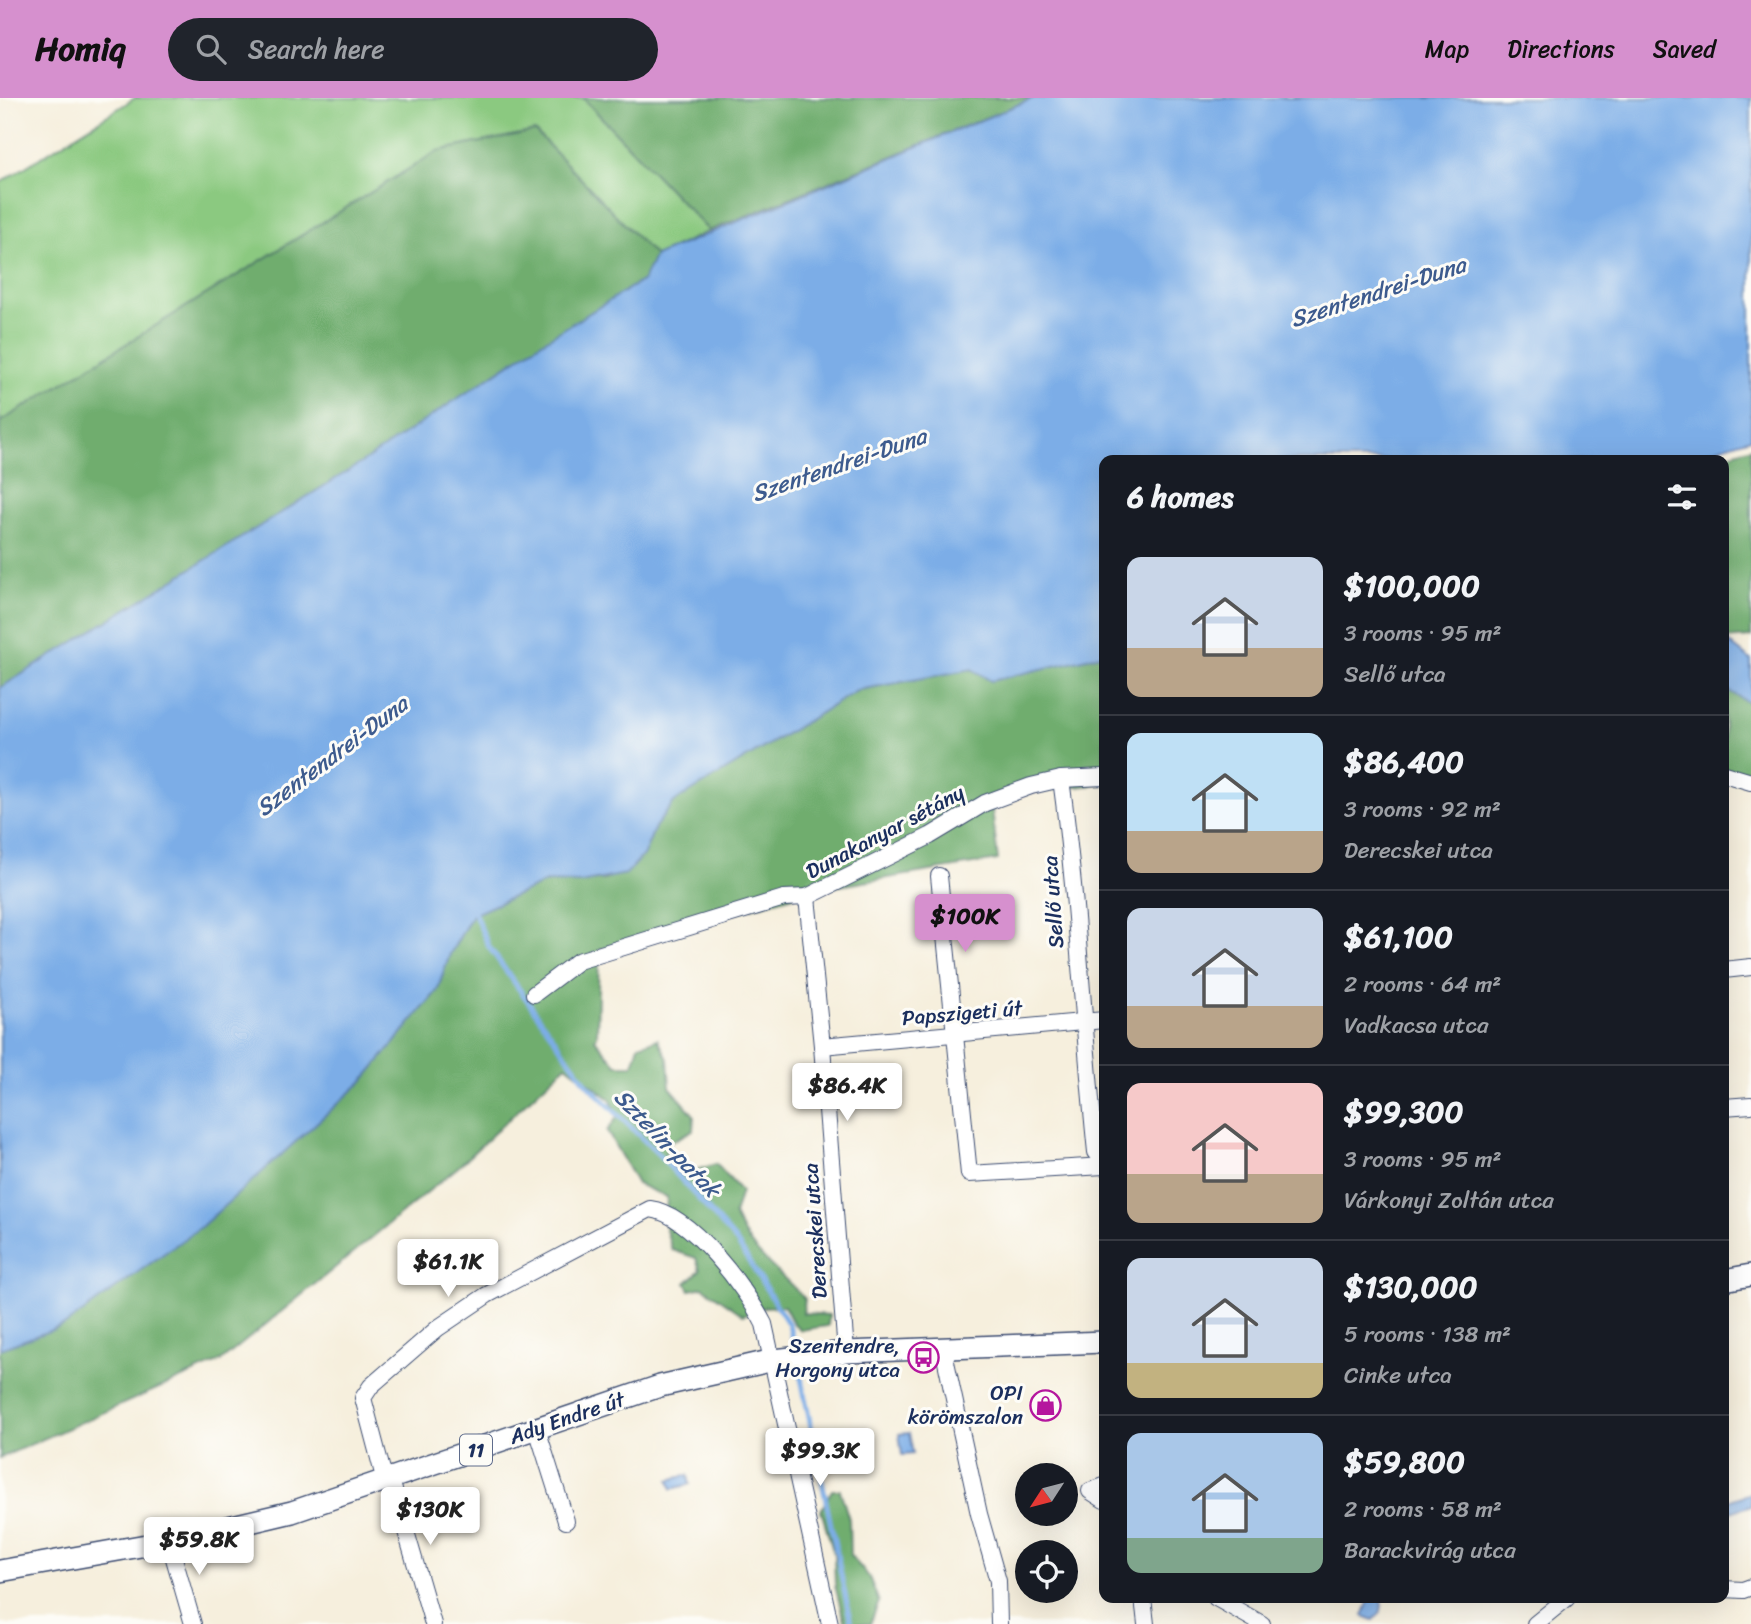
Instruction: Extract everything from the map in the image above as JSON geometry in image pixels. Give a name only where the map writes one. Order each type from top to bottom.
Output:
[{"type":"main road","points":[[1729,1279],[1751,1275]]},
{"type":"main road","name":"Ady Endre út","points":[[0,1571],[169,1541],[292,1511],[391,1480],[660,1386],[779,1359],[846,1352],[1099,1342]]},
{"type":"street","points":[[1729,775],[1751,782]]},
{"type":"street","name":"Dunakanyar sétány","points":[[534,993],[578,961],[784,898],[807,897],[930,836],[985,803],[1031,786],[1061,779],[1099,777]]},
{"type":"street","name":"Sellő utca","points":[[1061,779],[1071,856],[1082,1023],[1096,1152],[1099,1156]]},
{"type":"street","points":[[940,876],[969,1174],[1099,1164]]},
{"type":"street","name":"Derecskei utca","points":[[807,897],[822,1046],[846,1352]]},
{"type":"street","points":[[1729,969],[1751,967]]},
{"type":"street","name":"Papszigeti út","points":[[822,1046],[1099,1021]]},
{"type":"street","points":[[1729,1107],[1751,1105]]},
{"type":"street","points":[[433,1624],[391,1480],[382,1471],[363,1398],[371,1387],[438,1328],[487,1295],[650,1209],[666,1211],[732,1273],[749,1294],[764,1324],[779,1359],[830,1624]]},
{"type":"street","points":[[943,1348],[979,1514],[998,1581],[999,1624]]},
{"type":"street","points":[[537,1429],[566,1521]]},
{"type":"street","points":[[1099,1488],[1090,1491],[1099,1497]]},
{"type":"street","points":[[169,1541],[193,1624]]},
{"type":"street","points":[[1729,1589],[1743,1590],[1751,1587]]},
{"type":"street","points":[[1144,1603],[1146,1624]]},
{"type":"street","points":[[1226,1603],[1262,1624]]},
{"type":"street","points":[[1535,1624],[1561,1603]]},
{"type":"green space","points":[[135,98],[583,98],[709,231],[655,256],[535,131],[438,151],[0,422],[0,183]]},
{"type":"green space","points":[[583,98],[1034,98],[709,231]]},
{"type":"green space","points":[[535,131],[655,256],[643,280],[539,344],[366,460],[0,688],[0,422],[438,151]]},
{"type":"green space","points":[[1751,447],[1751,637],[1729,639],[1729,455],[1726,455]]},
{"type":"green space","points":[[1099,655],[1099,785],[1005,794],[991,801],[998,860],[815,890],[599,950],[595,1039],[617,1065],[633,1065],[639,1045],[658,1039],[668,1059],[670,1087],[694,1115],[693,1130],[669,1143],[665,1154],[680,1175],[716,1164],[741,1191],[734,1215],[749,1241],[805,1299],[803,1313],[829,1315],[828,1326],[801,1330],[793,1323],[784,1306],[765,1307],[743,1315],[703,1287],[690,1290],[686,1283],[700,1270],[696,1258],[672,1250],[665,1227],[667,1197],[637,1184],[607,1131],[618,1116],[610,1099],[566,1065],[458,1167],[221,1361],[0,1458],[0,1349],[65,1325],[413,1017],[437,991],[450,954],[472,915],[546,882],[605,880],[644,854],[655,827],[674,802],[858,690],[972,669],[991,681]]},
{"type":"green space","points":[[1729,691],[1751,704],[1751,780],[1729,775]]},
{"type":"green space","points":[[832,1490],[840,1490],[849,1519],[850,1555],[869,1577],[879,1602],[870,1624],[845,1624],[835,1586],[834,1554],[821,1510]]},
{"type":"water","name":"Szentendrei-Duna","points":[[1034,98],[1751,98],[1751,438],[1696,455],[1099,455],[1099,655],[991,681],[972,669],[858,690],[674,802],[655,827],[644,854],[626,874],[580,883],[546,882],[472,915],[450,954],[437,991],[363,1081],[202,1226],[65,1325],[0,1349],[0,688],[366,460],[539,344],[643,280],[655,256]]},
{"type":"water","points":[[1729,643],[1751,660],[1751,704],[1729,691]]},
{"type":"water","points":[[909,1433],[913,1454],[902,1455],[899,1434]]},
{"type":"water","points":[[688,1475],[690,1484],[672,1489],[669,1480]]},
{"type":"water","points":[[1751,1493],[1751,1505],[1731,1512],[1729,1501]]},
{"type":"water","points":[[1368,1603],[1382,1603],[1381,1611],[1374,1620],[1363,1616]]},
{"type":"waterway","name":"Sztelin-patak","points":[[473,910],[489,947],[587,1084],[662,1158],[736,1241],[789,1325],[796,1353]]},
{"type":"waterway","name":"Sztelin-patak","points":[[798,1363],[851,1624]]},
{"type":"place","name":"Szentendre, Horgony utca","points":[[923,1358]]},
{"type":"place","name":"OPI körömszalon","points":[[1046,1405]]}]
